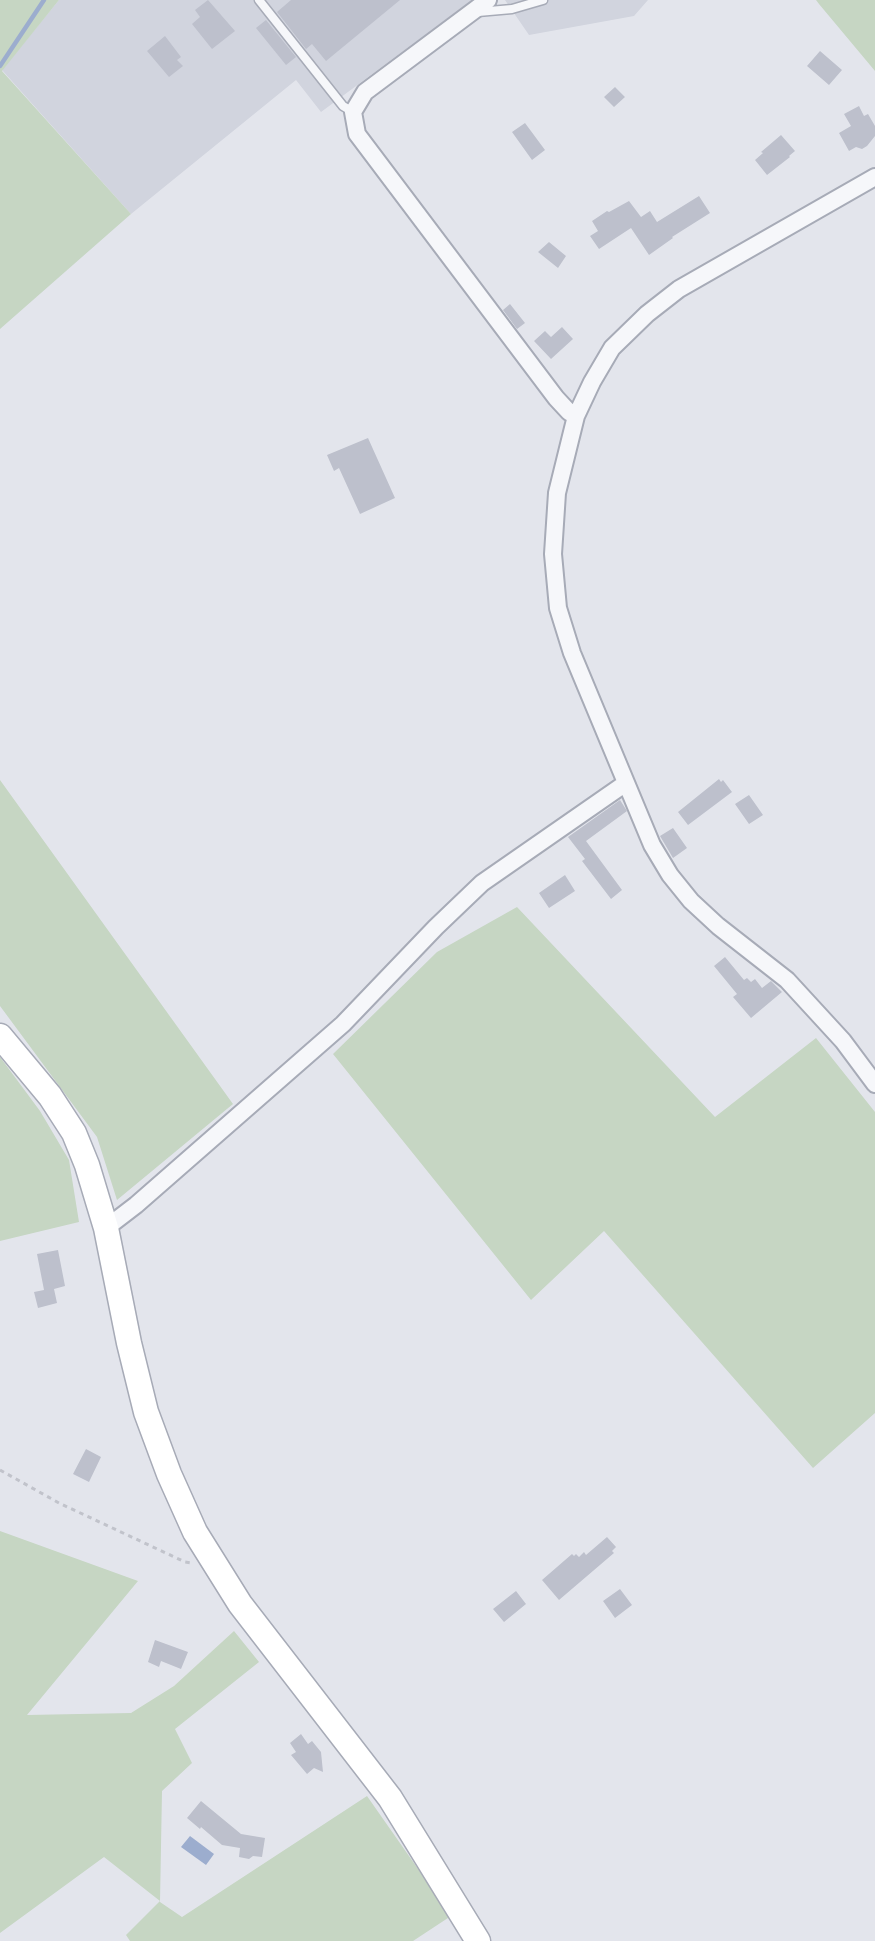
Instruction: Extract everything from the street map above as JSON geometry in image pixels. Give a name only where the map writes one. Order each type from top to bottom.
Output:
[{"type":"street","points":[[488,0],[365,92],[353,112],[357,134],[556,398],[576,416]]},
{"type":"street","points":[[875,177],[680,289],[647,314],[612,348],[576,416],[557,493],[553,554],[558,608],[572,653],[652,845],[670,875],[691,901],[718,926],[787,981],[843,1041],[875,1084]]},
{"type":"street","points":[[106,1228],[145,1198],[344,1024],[436,927],[482,883],[626,783]]},
{"type":"street","points":[[0,1036],[50,1096],[74,1132],[87,1165],[106,1228],[129,1343],[146,1412],[169,1474],[195,1532],[240,1604],[390,1798],[478,1941]]},
{"type":"lane","points":[[259,0],[343,106],[353,112]]},
{"type":"lane","points":[[472,12],[512,9],[543,0]]},
{"type":"path","points":[[0,1470],[59,1503],[185,1562],[217,1569]]},
{"type":"shaded area","points":[[59,0],[472,0],[321,112],[296,80],[131,214],[2,70]]},
{"type":"shaded area","points":[[505,0],[648,0],[634,16],[529,35]]},
{"type":"green space","points":[[0,0],[59,0],[2,71],[131,214],[0,329]]},
{"type":"green space","points":[[816,0],[875,0],[875,71],[819,4]]},
{"type":"green space","points":[[0,780],[233,1104],[117,1200],[97,1137],[0,1006]]},
{"type":"green space","points":[[517,907],[715,1117],[816,1038],[875,1112],[875,1413],[813,1468],[604,1231],[531,1300],[333,1054],[437,952]]},
{"type":"green space","points":[[0,1057],[40,1111],[69,1160],[79,1222],[0,1241]]},
{"type":"green space","points":[[0,1531],[138,1581],[27,1715],[131,1713],[174,1686],[234,1631],[259,1662],[175,1729],[192,1763],[162,1791],[160,1902],[182,1917],[367,1796],[451,1916],[413,1941],[130,1941],[126,1935],[160,1901],[104,1857],[0,1933]]},
{"type":"water","points":[[190,1836],[214,1854],[206,1865],[181,1847]]},
{"type":"building","points":[[208,0],[235,31],[212,49],[192,24],[200,17],[195,10]]},
{"type":"building","points":[[291,0],[400,0],[326,61],[312,44],[306,49],[277,12]]},
{"type":"building","points":[[266,20],[296,57],[286,65],[256,28]]},
{"type":"building","points":[[165,36],[181,57],[177,60],[183,66],[169,77],[147,51]]},
{"type":"building","points":[[820,51],[842,70],[829,85],[807,66]]},
{"type":"building","points":[[615,87],[625,97],[614,107],[604,97]]},
{"type":"building","points":[[859,106],[864,116],[868,114],[875,126],[875,136],[862,149],[856,147],[849,151],[839,133],[851,126],[844,114]]},
{"type":"building","points":[[525,123],[545,150],[532,160],[512,132]]},
{"type":"building","points":[[781,135],[795,151],[767,175],[755,160]]},
{"type":"building","points":[[699,196],[710,213],[649,255],[631,228],[599,249],[590,236],[598,231],[592,221],[629,201],[641,217],[650,211],[657,222]]},
{"type":"building","points":[[549,242],[566,256],[558,268],[538,252]]},
{"type":"building","points":[[510,304],[525,323],[517,329],[503,310]]},
{"type":"building","points":[[562,327],[573,339],[551,359],[534,341],[545,331],[551,337]]},
{"type":"building","points":[[368,438],[395,498],[360,514],[339,468],[334,471],[327,455]]},
{"type":"building","points":[[719,779],[721,782],[723,780],[732,792],[688,825],[678,812]]},
{"type":"building","points":[[749,795],[763,815],[749,824],[735,804]]},
{"type":"building","points":[[620,800],[627,811],[586,841],[622,890],[611,899],[582,861],[585,859],[568,837]]},
{"type":"building","points":[[673,828],[687,848],[673,858],[660,836]]},
{"type":"building","points":[[565,875],[575,891],[549,908],[539,893]]},
{"type":"building","points":[[725,957],[744,980],[747,978],[751,982],[755,979],[762,988],[771,981],[782,992],[751,1018],[733,997],[737,994],[714,966]]},
{"type":"building","points":[[58,1250],[65,1286],[54,1289],[57,1303],[38,1308],[34,1292],[44,1290],[37,1254]]},
{"type":"building","points":[[86,1449],[101,1457],[89,1482],[73,1474]]},
{"type":"building","points":[[607,1537],[616,1547],[612,1551],[614,1553],[559,1600],[542,1580],[572,1554],[579,1557],[584,1552],[586,1555]]},
{"type":"building","points":[[620,1589],[632,1605],[615,1618],[603,1601]]},
{"type":"building","points":[[516,1591],[526,1604],[504,1622],[493,1609]]},
{"type":"building","points":[[155,1640],[188,1652],[181,1669],[161,1661],[159,1667],[148,1662]]},
{"type":"building","points":[[301,1734],[308,1744],[312,1741],[321,1752],[323,1772],[314,1768],[307,1774],[291,1755],[296,1752],[290,1743]]},
{"type":"building","points":[[201,1801],[241,1834],[265,1838],[262,1857],[253,1856],[249,1859],[239,1857],[240,1848],[222,1845],[187,1818]]},
{"type":"waterway","points":[[0,66],[44,0]]}]
